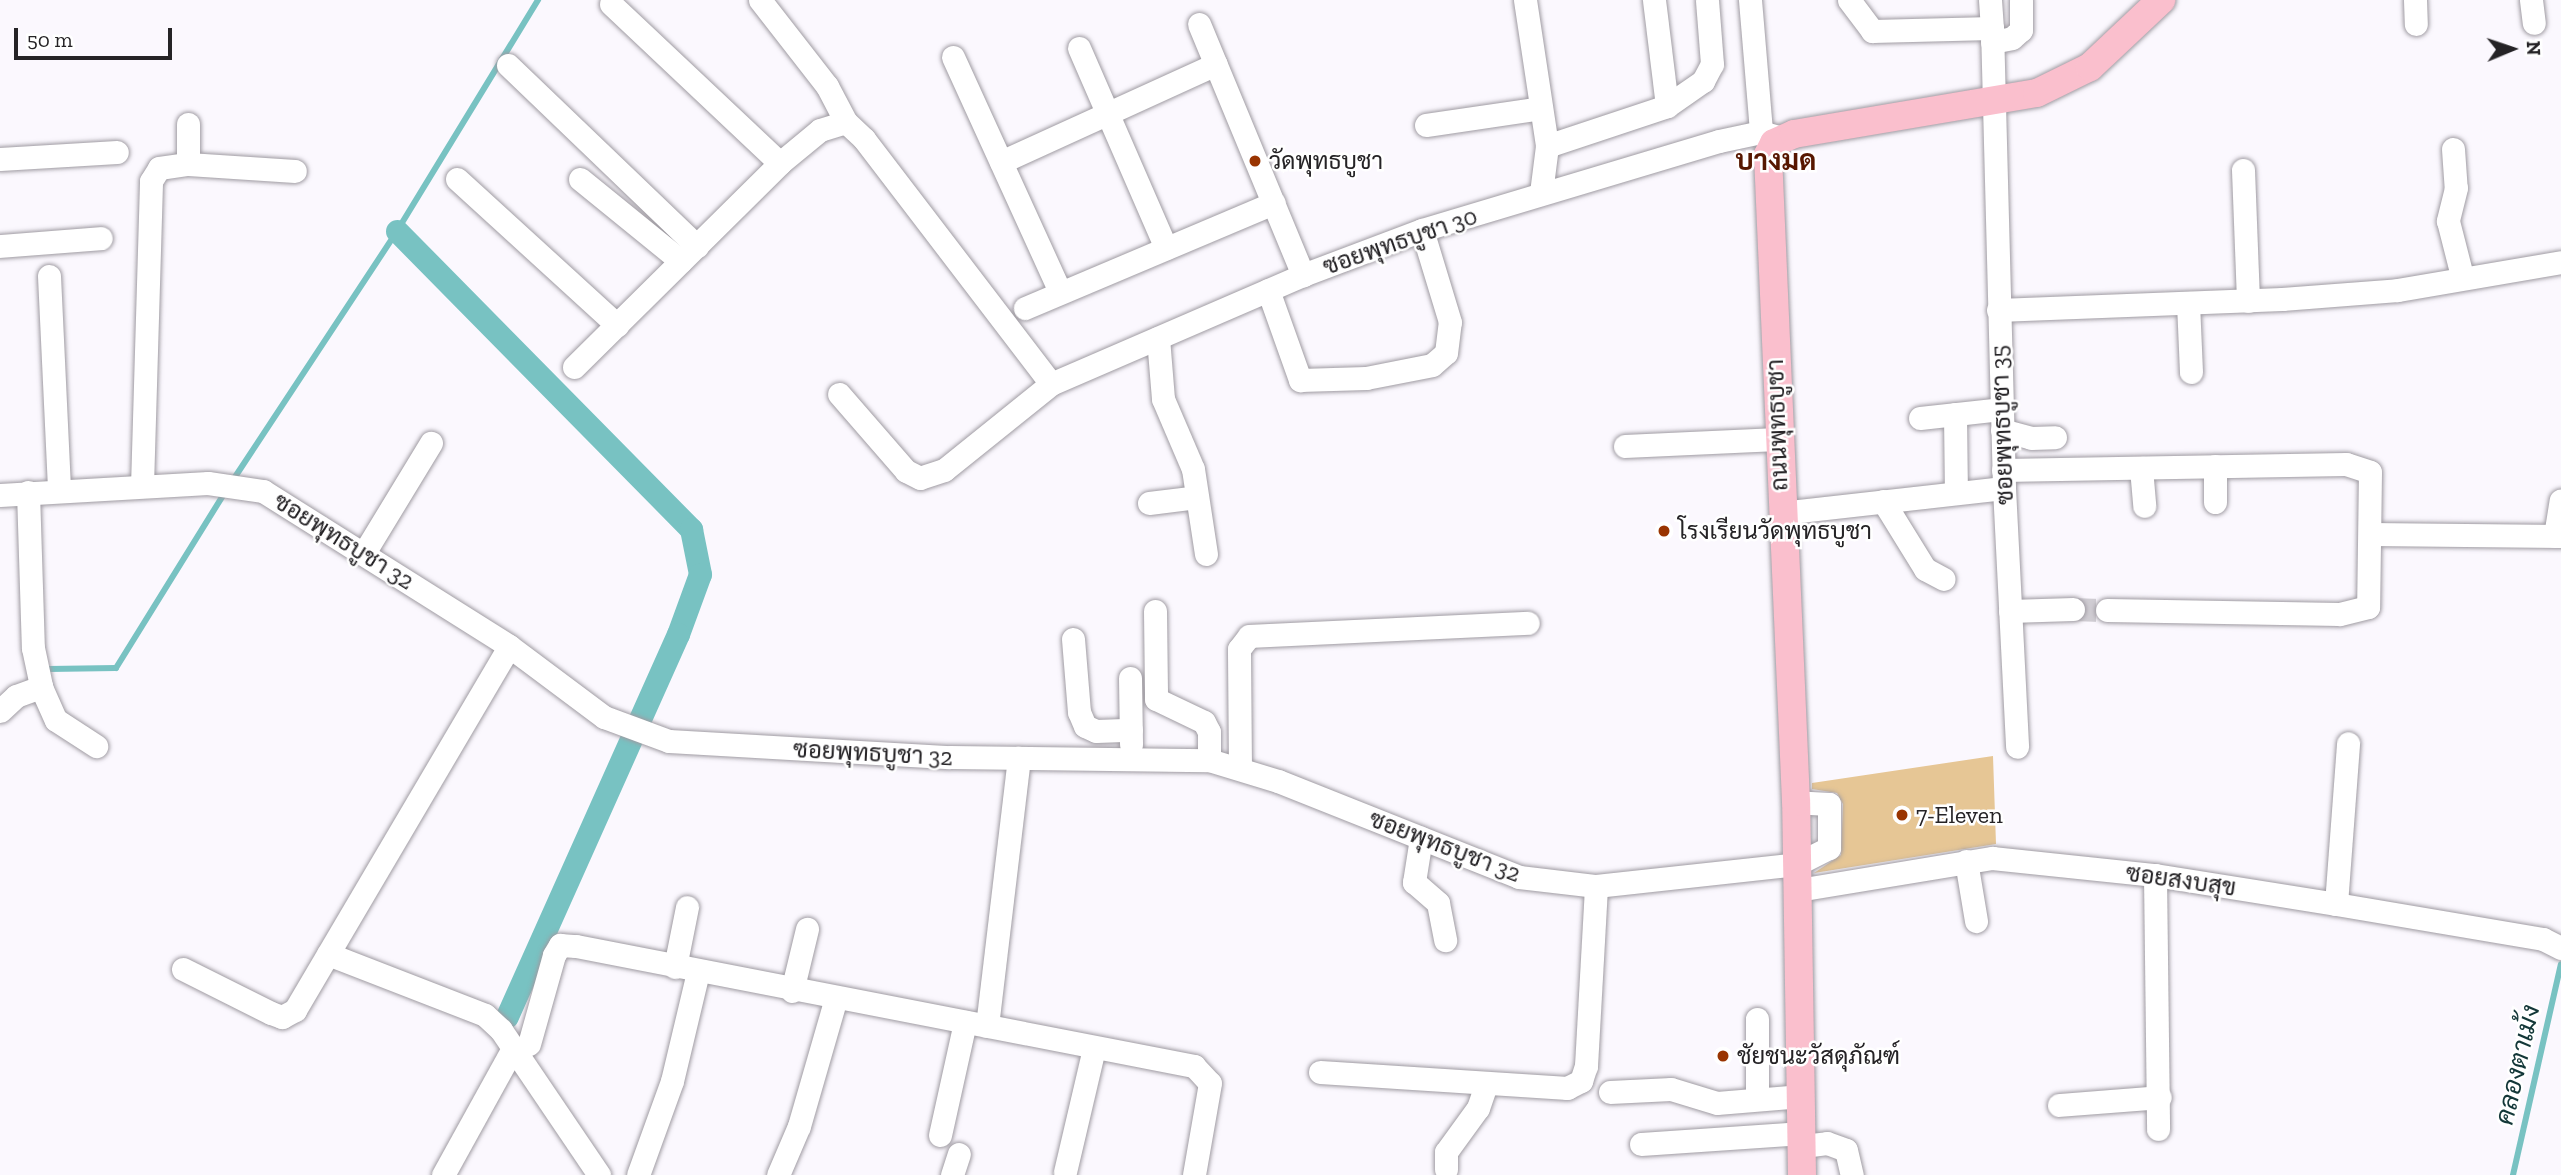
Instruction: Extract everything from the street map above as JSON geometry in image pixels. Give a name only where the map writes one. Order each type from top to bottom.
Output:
[{"type":"main road","points":[[1771,135],[2037,93],[2090,67],[2161,0]]},
{"type":"main road","name":"ถนนพุทธบูชา","points":[[1771,135],[1774,143],[1766,169],[1780,513],[1796,802],[1802,1175]]},
{"type":"street","points":[[760,0],[827,86],[846,122],[864,139],[1051,384]]},
{"type":"street","points":[[1525,0],[1547,146],[1541,193]]},
{"type":"street","points":[[1654,0],[1667,106]]},
{"type":"street","points":[[1547,146],[1667,106],[1703,81],[1712,64],[1707,0]]},
{"type":"street","points":[[1750,0],[1771,135]]},
{"type":"street","points":[[1849,0],[1872,31],[2012,38],[2021,30],[2021,0]]},
{"type":"street","name":"ซอยพุทธบูชา 35","points":[[1990,0],[2003,479],[2017,747]]},
{"type":"street","points":[[2415,0],[2416,24]]},
{"type":"street","points":[[2531,0],[2533,23]]},
{"type":"street","points":[[611,4],[780,163]]},
{"type":"street","points":[[1199,24],[1303,275]]},
{"type":"street","points":[[1079,48],[1166,248]]},
{"type":"street","points":[[953,57],[1060,292]]},
{"type":"street","points":[[1001,162],[1216,64]]},
{"type":"street","points":[[508,65],[689,253]]},
{"type":"street","points":[[1426,125],[1541,108]]},
{"type":"street","points":[[574,367],[780,163],[820,130],[846,122]]},
{"type":"street","points":[[188,124],[188,164]]},
{"type":"street","name":"ซอยพุทธบูชา 30","points":[[839,394],[906,471],[920,478],[944,470],[1051,384],[1303,275],[1422,230],[1647,159],[1771,135]]},
{"type":"street","points":[[2453,149],[2456,188],[2448,222],[2462,276]]},
{"type":"street","points":[[0,159],[117,152]]},
{"type":"street","points":[[142,486],[151,181],[159,168],[188,164],[295,171]]},
{"type":"street","points":[[2243,170],[2248,300]]},
{"type":"street","points":[[457,179],[617,324]]},
{"type":"street","points":[[580,179],[689,253]]},
{"type":"street","points":[[1026,308],[1274,203]]},
{"type":"street","points":[[1268,290],[1300,380],[1366,378],[1432,365],[1446,353],[1450,322],[1422,230]]},
{"type":"street","points":[[0,246],[101,238]]},
{"type":"street","points":[[1998,310],[2188,303],[2398,290],[2462,276],[2561,262]]},
{"type":"street","points":[[49,276],[59,491]]},
{"type":"street","points":[[2188,303],[2190,372]]},
{"type":"street","points":[[1158,338],[1164,398],[1190,460],[1206,554]]},
{"type":"street","points":[[1955,414],[1956,493]]},
{"type":"street","points":[[1920,418],[1955,414],[2002,419],[2031,438],[2055,437]]},
{"type":"street","points":[[1625,446],[1777,439]]},
{"type":"street","points":[[364,552],[431,443]]},
{"type":"street","points":[[2215,466],[2215,502]]},
{"type":"street","points":[[1780,513],[1956,493],[2003,479],[2141,468],[2364,467],[2370,472],[2371,600],[2359,610],[2339,614],[2108,610]]},
{"type":"street","points":[[2141,468],[2144,506]]},
{"type":"street","name":"ซอยพุทธบูชา 32","points":[[0,495],[208,483],[246,485],[278,499],[364,552],[509,646],[624,727],[649,737],[697,744],[1019,758],[1209,760],[1240,768],[1519,877],[1596,886],[1798,877]]},
{"type":"street","points":[[28,492],[33,648],[41,687],[56,720],[96,747]]},
{"type":"street","points":[[1149,503],[1198,497]]},
{"type":"street","points":[[2370,534],[2558,536],[2561,500]]},
{"type":"street","points":[[1883,501],[1925,569],[1944,579]]},
{"type":"street","points":[[2010,611],[2073,609]]},
{"type":"street","points":[[1155,611],[1156,699],[1204,722],[1209,732],[1209,760]]},
{"type":"street","points":[[1240,768],[1239,649],[1249,636],[1528,623]]},
{"type":"street","points":[[1073,639],[1079,712],[1085,726],[1096,731],[1131,730]]},
{"type":"street","points":[[183,969],[282,1017],[295,1010],[509,646]]},
{"type":"street","points":[[1130,678],[1132,758]]},
{"type":"street","points":[[0,711],[16,696],[41,687]]},
{"type":"street","points":[[2336,904],[2348,743]]},
{"type":"street","points":[[940,1135],[976,1024],[1019,758]]},
{"type":"street","points":[[1421,838],[1413,882],[1438,902],[1445,940]]},
{"type":"street","name":"ซอยสงบสุข","points":[[1798,877],[1992,858],[2155,875],[2336,904],[2552,944]]},
{"type":"street","points":[[1966,861],[1976,921]]},
{"type":"street","points":[[2155,875],[2160,1097],[2158,1129]]},
{"type":"street","points":[[1321,1072],[1486,1085],[1567,1088],[1581,1081],[1586,1066],[1596,886]]},
{"type":"street","points":[[638,1175],[672,1081],[687,970],[687,907]]},
{"type":"street","points":[[792,991],[807,929]]},
{"type":"street","points":[[443,1175],[521,1046],[560,945],[1194,1066],[1205,1073],[1210,1097],[1194,1175]]},
{"type":"street","points":[[328,954],[485,1015],[521,1046],[599,1175]]},
{"type":"street","points":[[778,1175],[799,1126],[835,998]]},
{"type":"street","points":[[1757,1020],[1758,1097]]},
{"type":"street","points":[[1065,1172],[1094,1048]]},
{"type":"street","points":[[1446,1169],[1446,1152],[1478,1108],[1486,1085]]},
{"type":"street","points":[[1610,1092],[1671,1089],[1717,1103],[1758,1097],[1802,1096]]},
{"type":"street","points":[[2059,1105],[2160,1097]]},
{"type":"street","points":[[1641,1144],[1803,1139],[1846,1150],[1852,1175]]},
{"type":"building","name":"7-Eleven","points":[[1993,756],[1996,844],[1814,873],[1841,855],[1843,804],[1837,793],[1812,789],[1812,783]]},
{"type":"waterway","points":[[233,480],[397,231],[538,0]]},
{"type":"waterway","points":[[397,231],[691,529],[700,574],[678,634],[507,1017]]},
{"type":"waterway","points":[[49,669],[116,668],[225,492]]},
{"type":"waterway","name":"คลองตาเม้ง","points":[[2513,1175],[2561,964]]},
{"type":"tunnel","points":[[2073,609],[2107,610]]},
{"type":"place","name":"วัดพุทธบูชา","points":[[1255,161]]},
{"type":"place","name":"โรงเรียนวัดพุทธบูชา","points":[[1664,531]]},
{"type":"place","name":"7-Eleven","points":[[1902,815]]},
{"type":"place","name":"ชัยชนะวัสดุภัณฑ์","points":[[1723,1056]]},
{"type":"district","name":"บางมด","points":[[1776,161]]}]
